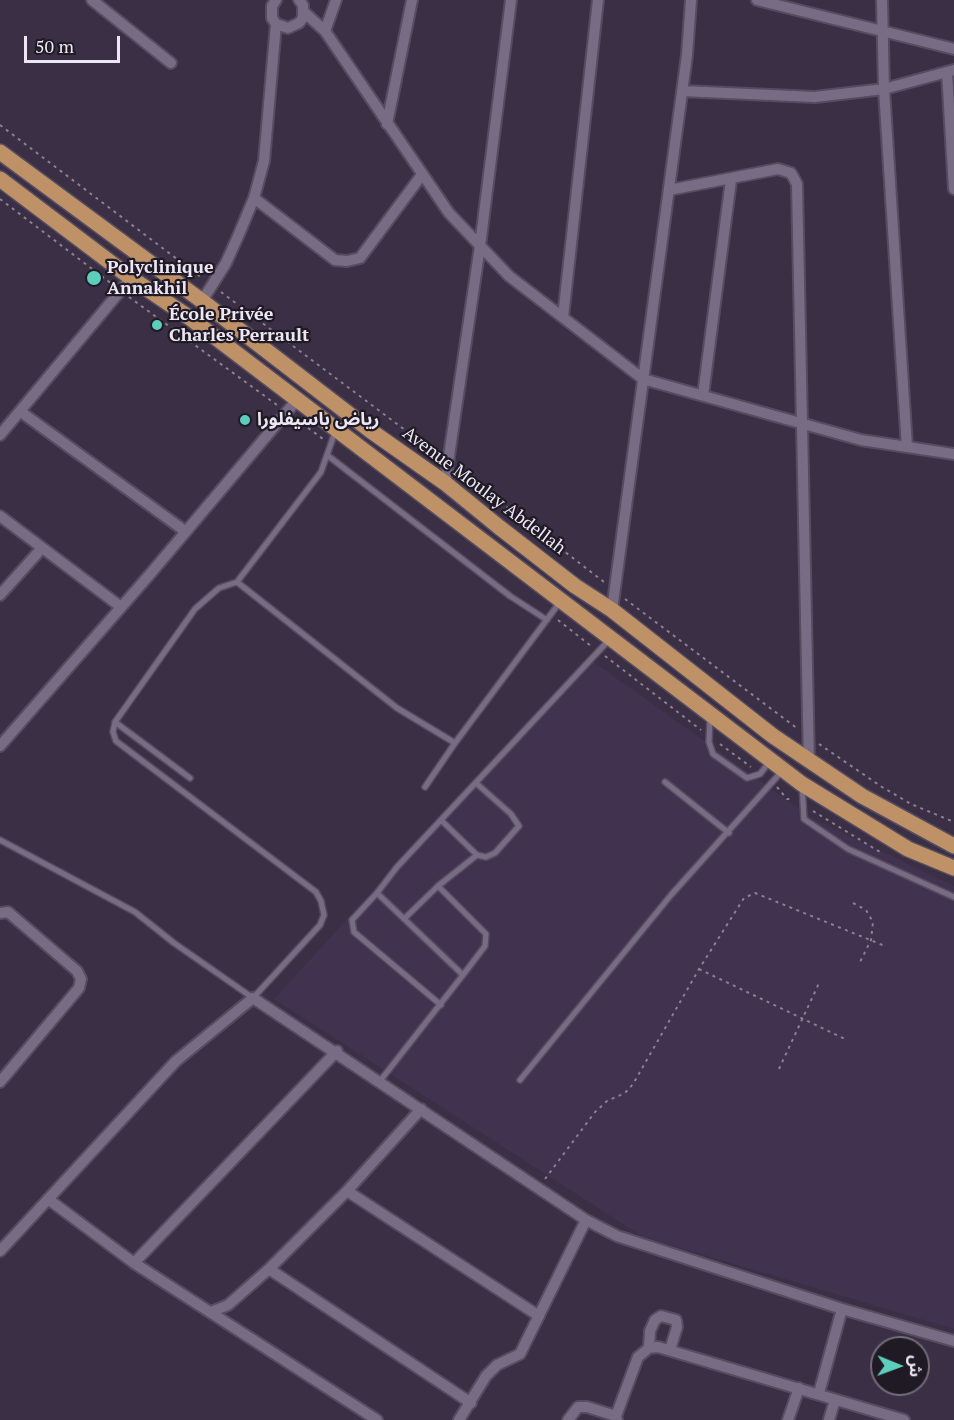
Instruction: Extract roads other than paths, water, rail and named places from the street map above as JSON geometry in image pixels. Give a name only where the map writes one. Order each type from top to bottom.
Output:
[{"type":"main road","name":"Avenue Moulay Abdellah","points":[[0,152],[202,301],[371,431],[446,483],[575,586],[612,610],[809,763],[871,802],[954,846]]},
{"type":"main road","points":[[0,179],[131,278],[190,318],[291,407],[561,601],[802,784],[908,849],[954,868]]},
{"type":"street","points":[[92,0],[171,63]]},
{"type":"street","points":[[202,301],[226,263],[254,198],[264,161],[276,24],[271,12],[276,0]]},
{"type":"street","points":[[299,0],[304,12],[325,31],[449,213],[509,276],[643,379],[803,426],[861,440],[954,454]]},
{"type":"street","points":[[325,31],[336,0]]},
{"type":"street","points":[[387,124],[412,0]]},
{"type":"street","points":[[446,483],[480,246],[511,0]]},
{"type":"street","points":[[563,317],[598,0]]},
{"type":"street","points":[[612,610],[682,91],[691,0]]},
{"type":"street","points":[[757,0],[954,49]]},
{"type":"street","points":[[882,0],[884,88],[908,447]]},
{"type":"street","points":[[276,24],[281,27],[294,27],[299,24],[304,12]]},
{"type":"street","points":[[682,91],[815,97],[884,88],[951,71],[954,189]]},
{"type":"street","points":[[669,190],[731,180],[778,169],[790,173],[797,184],[809,763]]},
{"type":"street","points":[[254,198],[335,260],[347,261],[360,258],[422,176]]},
{"type":"street","points":[[703,395],[731,180]]},
{"type":"street","points":[[0,435],[131,278]]},
{"type":"street","points":[[0,746],[291,407]]},
{"type":"street","points":[[21,412],[185,531]]},
{"type":"street","points":[[0,516],[121,607]]},
{"type":"street","points":[[0,595],[42,548]]},
{"type":"street","points":[[0,913],[8,912],[77,971],[81,979],[79,988],[0,1082]]},
{"type":"street","points":[[0,1251],[176,1060],[253,998],[336,1051],[586,1220],[617,1236],[842,1309],[954,1341]]},
{"type":"street","points":[[134,1263],[336,1051]]},
{"type":"street","points":[[211,1312],[228,1305],[269,1269],[347,1191],[421,1109]]},
{"type":"street","points":[[347,1191],[539,1316]]},
{"type":"street","points":[[48,1200],[134,1263],[377,1420]]},
{"type":"street","points":[[459,1420],[486,1376],[497,1365],[520,1354],[586,1220]]},
{"type":"street","points":[[269,1269],[471,1403]]},
{"type":"street","points":[[819,1393],[842,1309]]},
{"type":"street","points":[[568,1420],[578,1407],[587,1407],[616,1418],[638,1357],[648,1348],[650,1331],[655,1320],[661,1316],[676,1320],[677,1328],[670,1350]]},
{"type":"street","points":[[648,1348],[670,1350],[904,1420]]},
{"type":"street","points":[[788,1420],[799,1388]]},
{"type":"street","points":[[829,1420],[835,1400]]},
{"type":"lane","points":[[0,840],[135,912],[174,943],[253,998],[320,925],[324,915],[316,892],[116,741],[113,732],[115,722],[195,609],[219,588],[237,582],[321,472],[333,438]]},
{"type":"lane","points":[[327,455],[510,596],[546,620]]},
{"type":"lane","points":[[237,582],[397,708],[455,743]]},
{"type":"lane","points":[[425,787],[561,601]]},
{"type":"lane","points":[[441,1005],[354,932],[352,920],[377,893],[386,879],[610,639]]},
{"type":"lane","points":[[710,714],[709,736],[713,753],[747,778],[760,774],[771,760]]},
{"type":"lane","points":[[115,722],[190,778]]},
{"type":"lane","points":[[520,1080],[671,895],[729,833],[783,770]]},
{"type":"lane","points":[[664,782],[729,833]]},
{"type":"lane","points":[[442,821],[477,855],[486,857],[495,853],[519,825],[512,814],[476,783]]},
{"type":"lane","points":[[802,784],[801,803],[804,819],[848,849],[954,897]]},
{"type":"lane","points":[[404,919],[438,885],[477,855]]},
{"type":"lane","points":[[380,1081],[485,946],[486,934],[438,885]]},
{"type":"lane","points":[[377,893],[463,975]]},
{"type":"place","name":"Polyclinique Annakhil","points":[[94,278]]},
{"type":"place","name":"École Privée Charles Perrault","points":[[157,325]]},
{"type":"place","name":"رياض باسيفلورا","points":[[245,420]]}]
